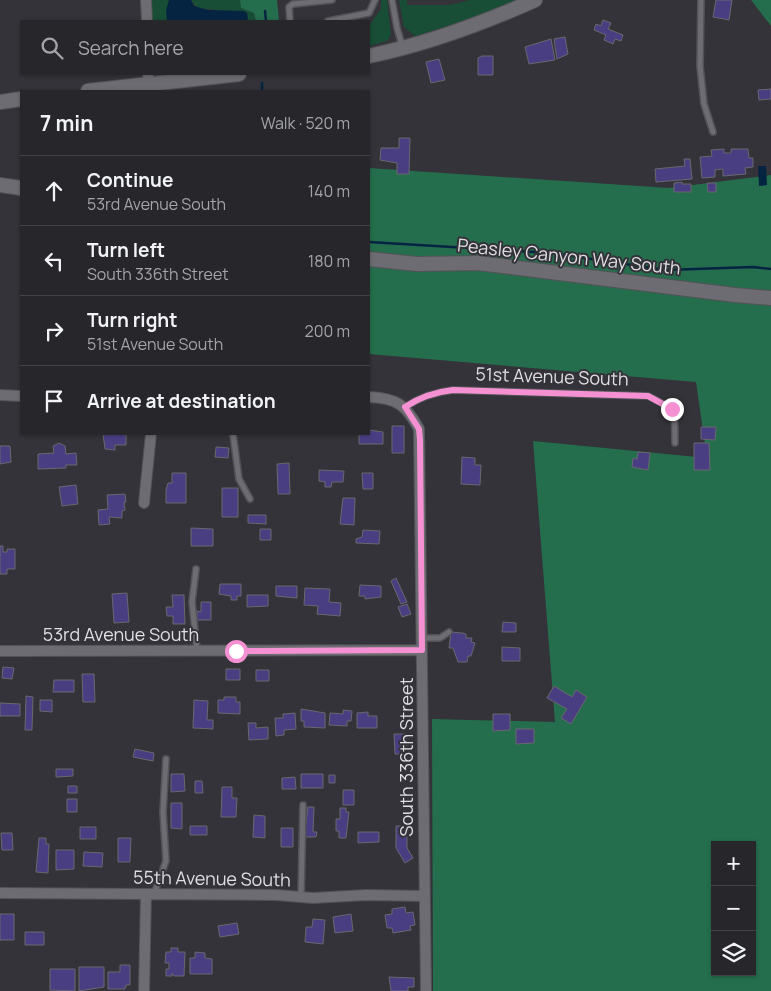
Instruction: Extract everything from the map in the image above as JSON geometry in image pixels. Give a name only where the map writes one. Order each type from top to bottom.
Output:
[{"type":"street","points":[[146,0],[147,20]]},
{"type":"street","points":[[370,56],[404,48],[487,22],[535,0]]},
{"type":"street","points":[[96,90],[229,75]]},
{"type":"street","points":[[0,102],[20,99]]},
{"type":"street","points":[[0,185],[20,188]]},
{"type":"street","name":"Peasley Canyon Way South","points":[[370,259],[417,264],[478,263],[771,298]]},
{"type":"street","name":"Peasley Canyon Way South","points":[[735,295],[771,303]]},
{"type":"street","points":[[0,395],[20,396]]},
{"type":"street","points":[[370,397],[390,400],[405,407]]},
{"type":"street","name":"South 336th Street","points":[[405,407],[419,429],[420,435],[426,991]]},
{"type":"street","points":[[144,503],[151,435]]},
{"type":"street","name":"53rd Avenue South","points":[[0,651],[422,650]]},
{"type":"street","name":"55th Avenue South","points":[[0,893],[301,897],[424,896]]},
{"type":"street","points":[[144,991],[150,894]]},
{"type":"lane","points":[[290,20],[289,7],[293,4],[332,0]]},
{"type":"lane","points":[[333,20],[369,13],[375,0]]},
{"type":"lane","points":[[392,0],[397,28],[404,48]]},
{"type":"lane","points":[[701,0],[700,66],[704,104],[713,132]]},
{"type":"lane","name":"51st Avenue South","points":[[405,407],[430,394],[453,390],[648,396],[672,409],[675,443]]},
{"type":"lane","points":[[233,435],[239,480],[250,499]]},
{"type":"lane","points":[[196,568],[192,602],[197,651]]},
{"type":"lane","points":[[422,638],[440,638],[449,632]]},
{"type":"lane","points":[[150,894],[166,861],[163,812],[166,759]]},
{"type":"lane","points":[[301,897],[304,805]]},
{"type":"green space","points":[[152,0],[169,0],[167,20],[152,20]]},
{"type":"green space","points":[[191,0],[240,0],[241,8],[254,13],[256,20],[248,20],[247,13],[197,8]]},
{"type":"green space","points":[[240,0],[277,0],[279,20],[256,20],[254,13],[241,8]]},
{"type":"green space","points":[[381,0],[387,0],[391,35],[387,41],[370,46],[370,25],[381,9]]},
{"type":"green space","points":[[399,0],[407,0],[407,5],[450,5],[470,0],[519,0],[475,18],[415,36],[404,27]]},
{"type":"green space","points":[[751,0],[771,0],[771,26]]},
{"type":"green space","points":[[370,168],[669,188],[771,175],[771,991],[433,991],[432,719],[555,722],[533,441],[707,458],[696,382],[370,354]]},
{"type":"water","points":[[169,0],[191,0],[194,6],[208,10],[244,11],[247,13],[248,20],[167,20],[166,10]]},
{"type":"water","points":[[758,166],[766,166],[767,185],[759,186]]},
{"type":"building","points":[[716,0],[732,0],[729,20],[713,17]]},
{"type":"building","points":[[603,20],[611,23],[608,29],[623,35],[621,41],[615,39],[613,44],[604,40],[606,35],[594,30],[596,24],[601,26]]},
{"type":"building","points":[[565,37],[568,54],[557,59],[554,39]]},
{"type":"building","points":[[551,39],[555,60],[529,64],[525,47]]},
{"type":"building","points":[[493,56],[493,75],[478,75],[478,58]]},
{"type":"building","points":[[439,59],[445,80],[431,83],[426,62]]},
{"type":"building","points":[[771,89],[771,99],[759,100],[758,90]]},
{"type":"building","points":[[399,138],[410,138],[409,174],[397,174],[397,163],[380,160],[381,148],[399,148]]},
{"type":"building","points":[[724,149],[724,153],[731,153],[731,149],[748,149],[749,158],[753,158],[753,167],[745,168],[746,174],[723,176],[723,169],[715,170],[715,177],[702,178],[700,157],[712,156],[711,150]]},
{"type":"building","points":[[684,159],[690,159],[692,179],[656,182],[655,169],[685,166]]},
{"type":"building","points":[[682,182],[682,184],[691,184],[691,192],[674,192],[674,183]]},
{"type":"building","points":[[707,183],[716,183],[716,192],[708,192]]},
{"type":"building","points":[[392,426],[404,426],[404,453],[392,453]]},
{"type":"building","points":[[701,427],[716,427],[715,440],[701,439]]},
{"type":"building","points":[[370,430],[383,432],[383,444],[359,444],[359,435],[370,435]]},
{"type":"building","points":[[103,435],[126,435],[126,445],[115,445],[115,450],[105,449]]},
{"type":"building","points":[[59,443],[65,446],[66,454],[76,453],[77,465],[66,465],[66,468],[38,469],[38,454],[54,453],[53,446]]},
{"type":"building","points":[[694,443],[709,443],[710,470],[694,470]]},
{"type":"building","points":[[0,446],[10,446],[11,462],[0,464]]},
{"type":"building","points":[[216,447],[229,448],[228,458],[215,457]]},
{"type":"building","points":[[638,452],[650,453],[648,470],[632,467],[633,458],[637,459]]},
{"type":"building","points":[[462,457],[475,458],[475,465],[481,465],[480,485],[461,484]]},
{"type":"building","points":[[289,463],[290,494],[278,494],[277,464]]},
{"type":"building","points":[[319,470],[344,471],[343,482],[332,482],[331,487],[325,487],[325,482],[319,481]]},
{"type":"building","points":[[172,473],[186,473],[186,503],[166,503],[166,490],[168,483],[172,483]]},
{"type":"building","points":[[362,473],[373,473],[373,489],[363,489]]},
{"type":"building","points":[[76,485],[78,504],[62,506],[59,487]]},
{"type":"building","points":[[222,488],[238,488],[238,517],[222,517]]},
{"type":"building","points":[[125,494],[125,510],[122,511],[122,518],[109,517],[110,524],[99,525],[98,510],[108,509],[107,495]]},
{"type":"building","points":[[343,498],[355,498],[354,525],[340,524]]},
{"type":"building","points":[[248,515],[266,515],[266,524],[248,523]]},
{"type":"building","points":[[191,528],[213,529],[213,546],[191,546]]},
{"type":"building","points":[[260,529],[271,529],[271,540],[260,540]]},
{"type":"building","points":[[363,530],[380,531],[379,544],[356,543],[356,539],[362,537]]},
{"type":"building","points":[[0,546],[3,546],[3,552],[7,552],[7,549],[15,549],[15,569],[7,569],[7,574],[0,574]]},
{"type":"building","points":[[396,578],[407,602],[401,604],[391,581]]},
{"type":"building","points":[[220,584],[241,584],[241,596],[237,596],[237,600],[231,600],[231,596],[219,594]]},
{"type":"building","points":[[360,585],[381,586],[381,597],[365,599],[365,596],[359,596]]},
{"type":"building","points":[[276,586],[297,586],[297,598],[276,596]]},
{"type":"building","points":[[305,588],[330,589],[329,602],[341,603],[340,616],[317,614],[318,606],[304,605]]},
{"type":"building","points":[[127,593],[129,622],[114,623],[112,594]]},
{"type":"building","points":[[172,595],[184,595],[185,624],[173,624],[173,616],[167,616],[166,607],[173,607]]},
{"type":"building","points":[[247,595],[268,595],[268,606],[247,607]]},
{"type":"building","points":[[201,602],[211,602],[211,620],[197,620],[197,611],[201,612]]},
{"type":"building","points":[[407,604],[411,614],[402,617],[398,607]]},
{"type":"building","points":[[503,622],[516,623],[516,632],[502,632]]},
{"type":"building","points":[[451,632],[466,634],[466,638],[472,638],[471,642],[475,643],[467,662],[458,662],[453,648],[449,648]]},
{"type":"building","points":[[502,647],[520,648],[520,661],[502,661]]},
{"type":"building","points":[[3,667],[14,668],[12,679],[2,678]]},
{"type":"building","points":[[226,669],[240,669],[240,680],[226,680]]},
{"type":"building","points":[[256,670],[269,670],[269,681],[256,681]]},
{"type":"building","points":[[82,674],[94,674],[95,702],[83,702]]},
{"type":"building","points":[[54,680],[74,680],[74,692],[53,692]]},
{"type":"building","points":[[554,686],[572,697],[576,690],[587,697],[571,724],[561,718],[567,709],[547,698]]},
{"type":"building","points":[[26,696],[33,697],[32,730],[25,730]]},
{"type":"building","points":[[224,697],[236,697],[236,702],[240,702],[240,714],[218,713],[218,700],[224,700]]},
{"type":"building","points":[[40,700],[52,700],[52,712],[40,711]]},
{"type":"building","points":[[194,700],[208,701],[207,720],[213,720],[213,729],[193,728]]},
{"type":"building","points":[[0,703],[20,704],[20,716],[0,716]]},
{"type":"building","points":[[301,709],[325,713],[325,728],[304,727],[304,721],[301,721]]},
{"type":"building","points":[[343,710],[352,711],[351,721],[347,721],[347,726],[329,725],[330,713],[343,714]]},
{"type":"building","points":[[368,712],[368,716],[377,716],[377,728],[357,728],[357,713]]},
{"type":"building","points":[[295,713],[296,729],[284,730],[284,735],[276,736],[275,718],[283,718],[283,714]]},
{"type":"building","points":[[493,714],[510,714],[510,730],[493,731]]},
{"type":"building","points":[[248,723],[256,723],[256,728],[268,727],[268,739],[249,740]]},
{"type":"building","points":[[516,729],[534,729],[534,743],[516,744]]},
{"type":"building","points":[[394,734],[406,734],[407,754],[395,754]]},
{"type":"building","points":[[135,749],[154,753],[153,761],[133,757]]},
{"type":"building","points":[[56,769],[73,769],[73,776],[56,777]]},
{"type":"building","points":[[171,774],[184,774],[185,791],[171,792]]},
{"type":"building","points":[[301,774],[323,774],[323,788],[301,788]]},
{"type":"building","points":[[329,775],[335,775],[335,783],[329,783]]},
{"type":"building","points":[[295,777],[296,789],[282,789],[282,778]]},
{"type":"building","points":[[195,781],[202,781],[203,793],[195,793]]},
{"type":"building","points":[[68,786],[77,786],[77,793],[68,793]]},
{"type":"building","points":[[222,787],[232,787],[232,798],[237,798],[236,817],[221,817]]},
{"type":"building","points":[[343,790],[354,790],[354,805],[343,805]]},
{"type":"building","points":[[67,799],[77,799],[77,812],[67,812]]},
{"type":"building","points":[[171,803],[182,803],[182,829],[171,828]]},
{"type":"building","points":[[308,807],[314,807],[313,832],[317,832],[316,837],[304,837]]},
{"type":"building","points":[[340,808],[346,808],[346,812],[349,812],[346,838],[339,838],[339,831],[336,831],[336,819],[340,819]]},
{"type":"building","points":[[254,815],[265,816],[265,838],[253,837]]},
{"type":"building","points":[[190,826],[207,826],[207,835],[190,835]]},
{"type":"building","points":[[396,826],[407,826],[407,848],[413,858],[405,863],[396,848]]},
{"type":"building","points":[[80,827],[96,827],[96,839],[80,839]]},
{"type":"building","points":[[281,828],[293,828],[293,847],[281,847]]},
{"type":"building","points":[[358,832],[379,832],[379,842],[358,843]]},
{"type":"building","points":[[1,833],[12,833],[13,850],[2,850]]},
{"type":"building","points":[[39,838],[46,838],[46,844],[49,844],[48,873],[36,872]]},
{"type":"building","points":[[118,838],[131,838],[130,862],[118,862]]},
{"type":"building","points":[[56,850],[74,850],[74,869],[56,870]]},
{"type":"building","points":[[84,852],[103,853],[102,867],[83,866]]},
{"type":"building","points":[[405,907],[406,913],[413,912],[415,925],[410,926],[411,930],[393,933],[392,928],[387,928],[385,915],[392,914],[392,909]]},
{"type":"building","points":[[0,914],[14,914],[14,940],[0,940]]},
{"type":"building","points":[[351,914],[353,931],[335,933],[333,917]]},
{"type":"building","points":[[313,919],[325,920],[323,944],[305,942],[306,927],[312,927]]},
{"type":"building","points":[[237,923],[239,934],[220,937],[218,926]]},
{"type":"building","points":[[25,932],[44,932],[44,945],[25,945]]},
{"type":"building","points":[[171,948],[178,948],[178,952],[185,952],[184,976],[174,976],[172,973],[172,976],[166,976],[166,969],[169,969],[169,963],[165,963],[166,952],[171,952]]},
{"type":"building","points":[[195,952],[205,953],[205,958],[212,959],[212,974],[190,974],[190,958],[195,958]]},
{"type":"building","points":[[120,965],[130,965],[130,985],[126,985],[125,989],[108,989],[108,972],[120,972]]},
{"type":"building","points":[[79,967],[104,967],[104,987],[79,991]]},
{"type":"building","points":[[50,969],[75,969],[75,991],[50,990]]},
{"type":"building","points":[[389,977],[414,978],[414,987],[408,987],[408,991],[391,991]]},
{"type":"waterway","points":[[265,11],[266,20]]},
{"type":"waterway","points":[[262,83],[262,90]]},
{"type":"waterway","points":[[370,242],[551,253],[666,270],[753,267],[771,269]]},
{"type":"route","points":[[236,651],[422,650],[420,440],[419,429],[405,407],[416,399],[437,392],[453,390],[648,396],[672,409]]}]
